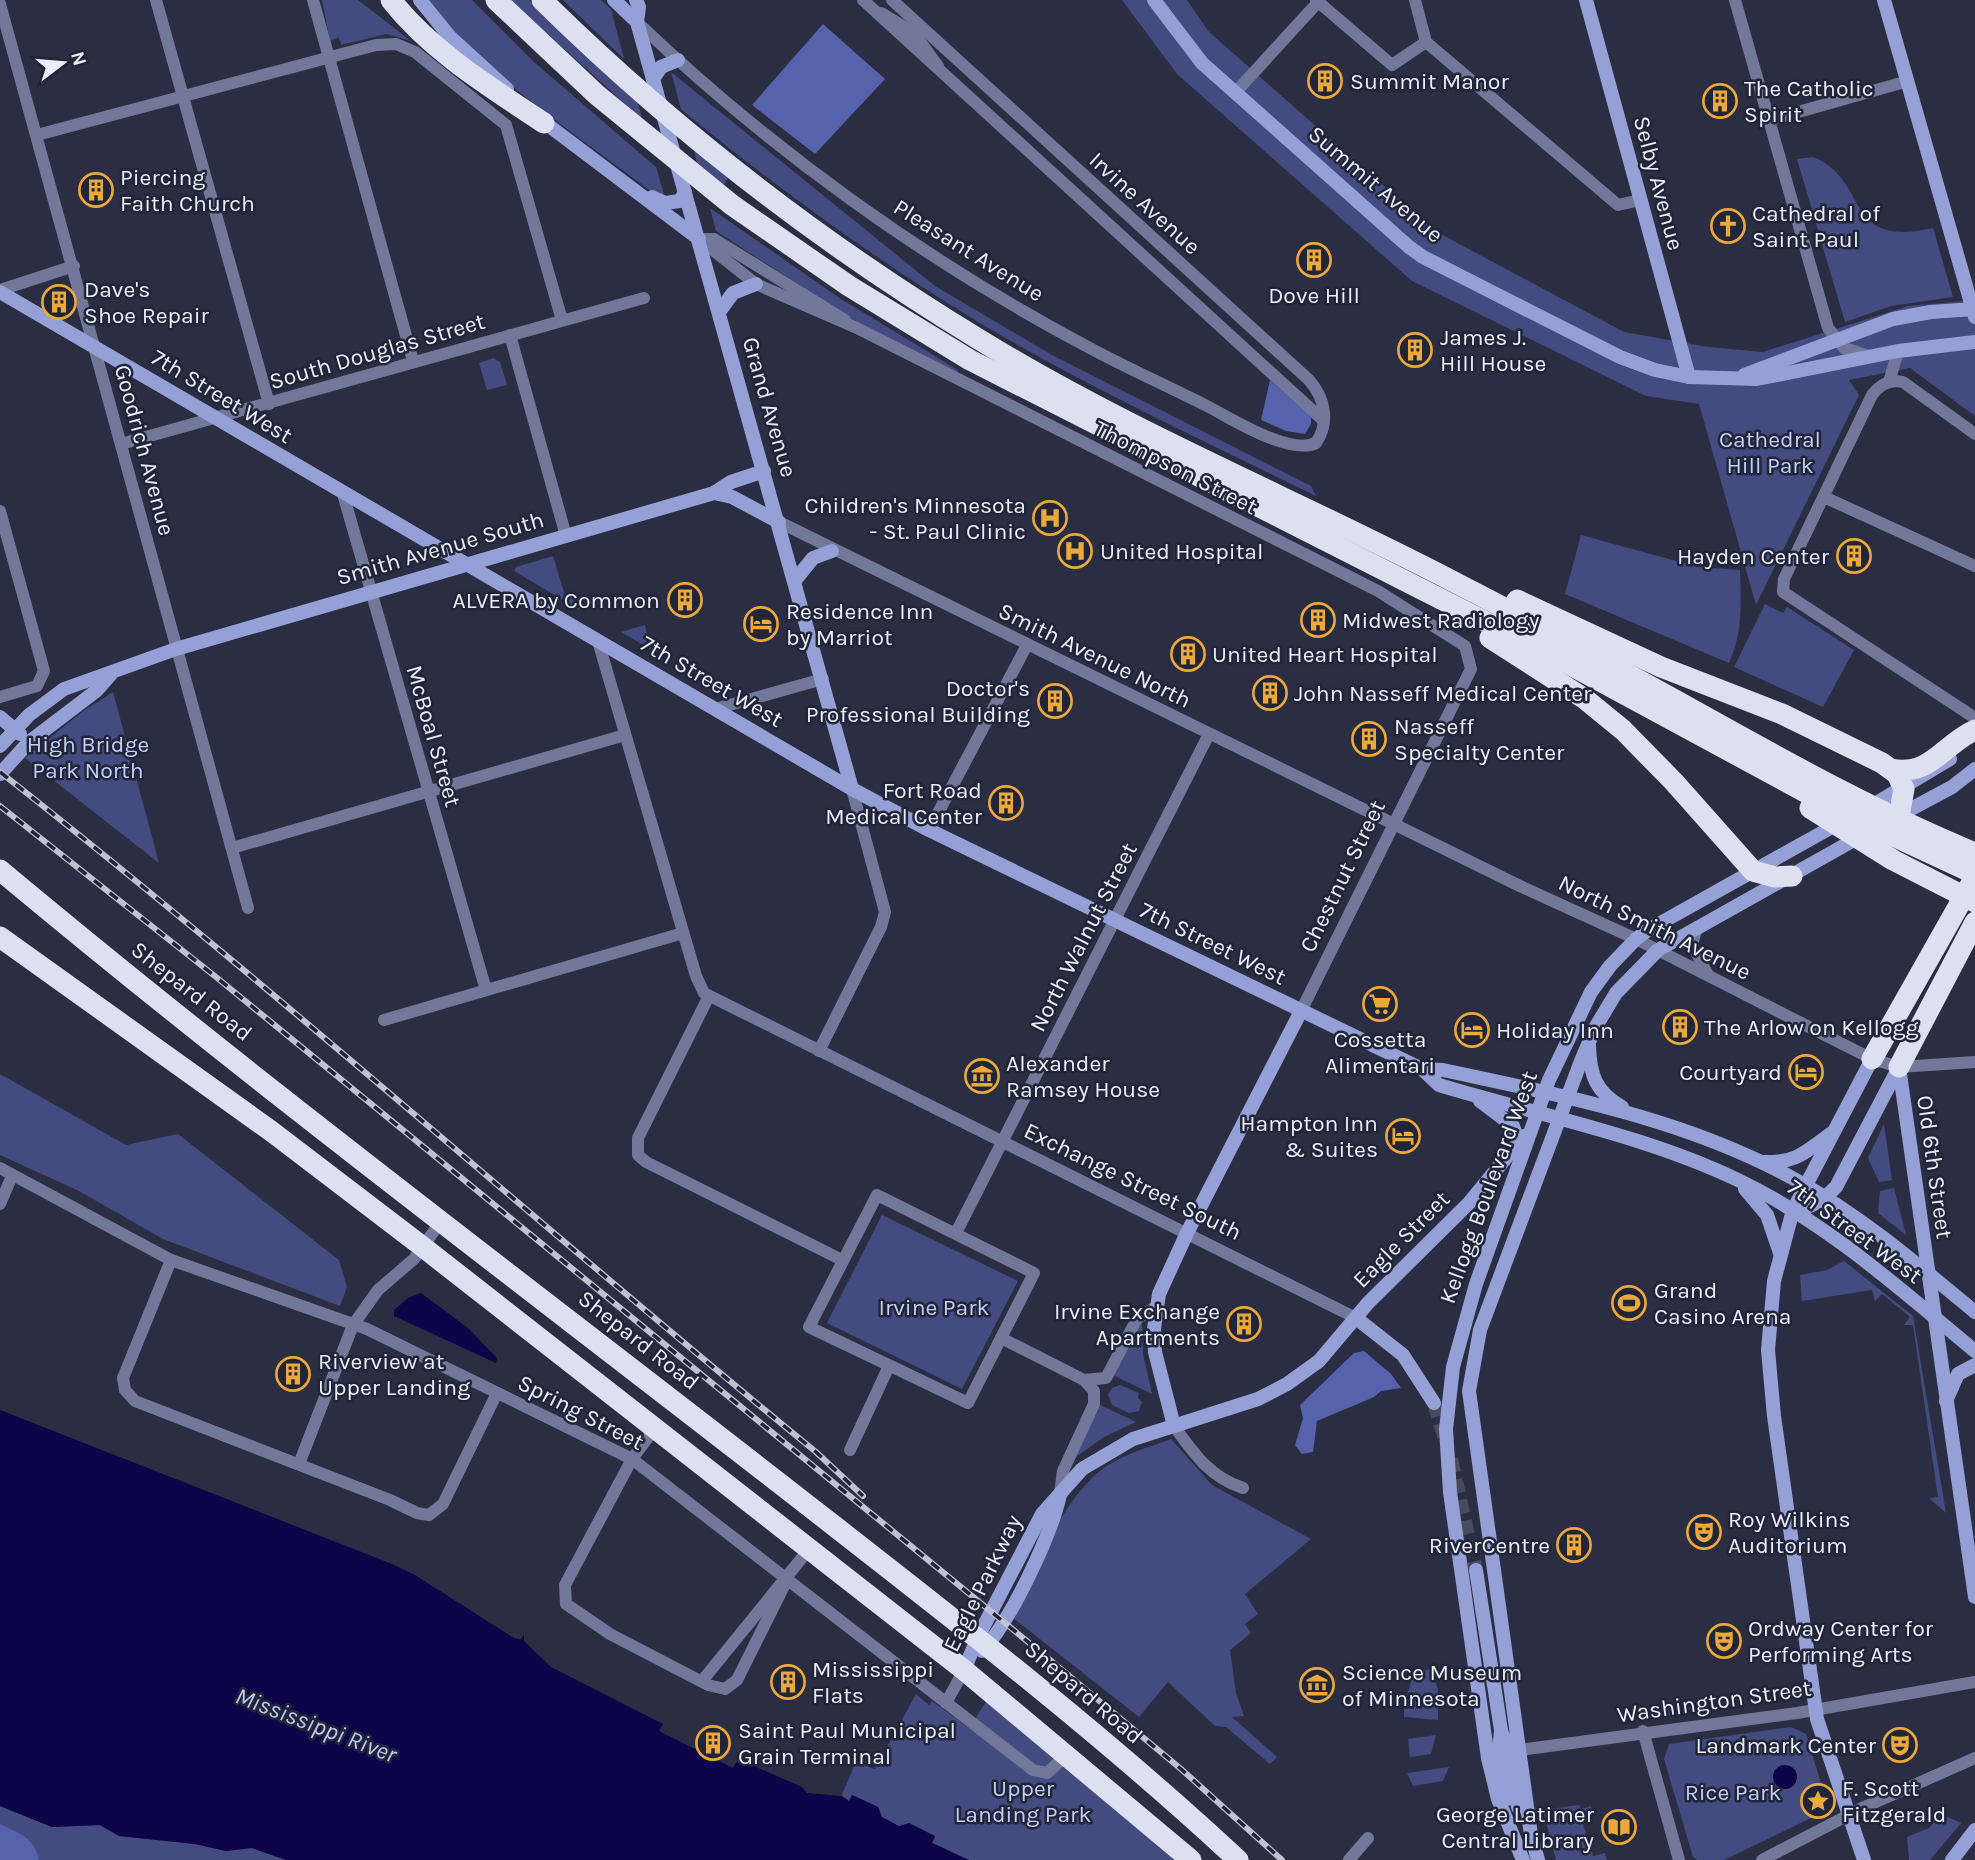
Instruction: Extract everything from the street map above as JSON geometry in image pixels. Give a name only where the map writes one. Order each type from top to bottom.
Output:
[{"type":"highway","points":[[391,0],[425,37],[489,87],[544,123]]},
{"type":"highway","points":[[496,0],[597,95],[682,167],[849,286],[970,360],[1565,662],[1875,829],[1975,875],[1966,905],[1872,1059]]},
{"type":"highway","points":[[542,0],[618,72],[696,139],[806,224],[920,302],[1040,374],[1405,556],[1574,644],[1840,792],[1888,816],[1975,853]]},
{"type":"highway","points":[[1405,556],[1499,591],[1661,667],[1782,714],[1891,769],[1897,774],[1906,799]]},
{"type":"highway","points":[[1447,603],[1476,629],[1585,699],[1623,730],[1674,782],[1753,872],[1775,877],[1792,876]]},
{"type":"highway","points":[[1891,769],[1912,771],[1925,766],[1975,730]]},
{"type":"highway","points":[[1725,750],[1867,845],[1966,905]]},
{"type":"highway","name":"Shepard Road","points":[[0,870],[80,937],[983,1642],[1144,1776],[1238,1860]]},
{"type":"highway","points":[[1899,1067],[1975,922]]},
{"type":"highway","points":[[0,937],[271,1130],[423,1247],[964,1670],[1068,1754],[1191,1860]]},
{"type":"main road","points":[[419,0],[450,37],[544,123],[699,239]]},
{"type":"main road","points":[[614,0],[637,22]]},
{"type":"main road","points":[[625,0],[637,22]]},
{"type":"main road","points":[[636,0],[639,7],[637,22]]},
{"type":"main road","name":"Summit Avenue","points":[[1154,0],[1193,52],[1235,93],[1423,257],[1620,357],[1655,370],[1689,377],[1757,379],[1898,351],[1975,342]]},
{"type":"main road","name":"Selby Avenue","points":[[1586,0],[1689,377]]},
{"type":"main road","points":[[1739,377],[1893,319],[1931,312],[1975,312],[1884,0]]},
{"type":"main road","name":"Grand Avenue","points":[[637,22],[796,579],[852,789]]},
{"type":"main road","points":[[653,79],[665,63],[678,60]]},
{"type":"main road","points":[[618,177],[665,203],[680,201],[685,192]]},
{"type":"main road","points":[[719,312],[733,293],[756,284]]},
{"type":"main road","name":"7th Street West","points":[[0,291],[343,494],[852,789],[929,830],[1423,1069],[1438,1085],[1534,1120],[1560,1119],[1671,1153],[1737,1180],[1793,1210],[1850,1249],[1933,1314],[1975,1351]]},
{"type":"main road","name":"Smith Avenue South","points":[[1,744],[36,709],[64,690],[88,679],[111,674],[176,649],[714,493],[731,482],[764,471]]},
{"type":"main road","points":[[714,493],[732,497],[779,522]]},
{"type":"main road","points":[[796,579],[813,558],[832,551]]},
{"type":"main road","name":"Smith Avenue South","points":[[0,774],[29,742],[96,691],[111,674]]},
{"type":"main road","points":[[0,717],[29,742]]},
{"type":"main road","name":"Kellogg Boulevard West","points":[[1510,1751],[1469,1391],[1480,1330],[1589,1041],[1616,993],[1658,950],[1843,846],[1906,799],[1975,738]]},
{"type":"main road","name":"Kellogg Boulevard West","points":[[1534,1120],[1544,1092],[1591,992],[1610,965],[1636,939],[1821,833],[1975,769]]},
{"type":"main road","name":"Chestnut Street","points":[[1174,1426],[1157,1365],[1154,1329],[1163,1282],[1301,1011]]},
{"type":"main road","points":[[1589,1041],[1590,1063],[1596,1085],[1609,1099],[1634,1114]]},
{"type":"main road","points":[[1864,1860],[1816,1709],[1769,1370],[1770,1303],[1793,1210],[1872,1059]]},
{"type":"main road","points":[[1793,1210],[1808,1208],[1825,1198],[1836,1187],[1899,1067]]},
{"type":"main road","name":"Old 6th Street","points":[[1899,1067],[1975,1597]]},
{"type":"main road","name":"7th Street West","points":[[1423,1069],[1443,1070],[1544,1092],[1634,1114],[1701,1136],[1756,1161],[1825,1198],[1975,1312]]},
{"type":"main road","points":[[1473,1096],[1513,1126],[1520,1150]]},
{"type":"main road","name":"Eagle Street","points":[[1356,1318],[1520,1150],[1534,1120]]},
{"type":"main road","points":[[1756,1161],[1783,1163],[1798,1159],[1833,1132]]},
{"type":"main road","name":"Kellogg Boulevard West","points":[[1520,1150],[1464,1321],[1453,1367],[1446,1429],[1451,1502],[1486,1748],[1498,1798],[1522,1860]]},
{"type":"main road","points":[[1737,1180],[1767,1215],[1781,1254]]},
{"type":"main road","name":"Exchange Street South","points":[[1356,1318],[1403,1355],[1434,1403]]},
{"type":"main road","name":"Eagle Parkway","points":[[964,1670],[983,1642],[1003,1623],[1054,1520],[1060,1493],[1082,1469],[1116,1446],[1258,1399],[1287,1384],[1319,1361],[1356,1318]]},
{"type":"main road","points":[[1948,1328],[1975,1340]]},
{"type":"main road","points":[[1946,1402],[1958,1374],[1975,1365]]},
{"type":"main road","points":[[1476,1570],[1501,1730],[1510,1751],[1520,1817],[1531,1835],[1538,1860]]},
{"type":"main road","points":[[1510,1751],[1514,1839]]},
{"type":"main road","points":[[1952,1860],[1973,1835]]},
{"type":"street","points":[[156,0],[269,404]]},
{"type":"street","points":[[313,0],[413,361]]},
{"type":"street","name":"Irvine Avenue","points":[[863,0],[1324,421]]},
{"type":"street","name":"Irvine Avenue","points":[[892,0],[917,30],[1309,380],[1322,400],[1324,421]]},
{"type":"street","points":[[1235,93],[1318,0],[1392,65],[1426,42]]},
{"type":"street","points":[[1415,0],[1426,42],[1618,205],[1640,200]]},
{"type":"street","points":[[1735,0],[1825,317],[1836,340],[1844,348],[1869,356]]},
{"type":"street","name":"Goodrich Avenue","points":[[0,4],[248,908]]},
{"type":"street","name":"Irvine Avenue","points":[[874,10],[917,30],[943,75]]},
{"type":"street","name":"Pleasant Avenue","points":[[637,22],[678,60],[807,167],[908,237],[1017,306],[1087,346],[1297,448],[1316,443],[1324,421]]},
{"type":"street","points":[[37,135],[376,45],[405,46],[496,114],[506,125],[562,320]]},
{"type":"street","points":[[1770,120],[1908,81]]},
{"type":"street","name":"Thompson Street","points":[[699,239],[756,284],[857,328],[1378,591],[1460,641],[1469,654]]},
{"type":"street","name":"Thompson Street","points":[[699,239],[714,239],[823,303],[857,328]]},
{"type":"street","points":[[0,291],[74,266]]},
{"type":"street","name":"South Douglas Street","points":[[121,444],[643,298]]},
{"type":"street","points":[[510,335],[566,536]]},
{"type":"street","points":[[1898,351],[1889,382],[1872,395],[1784,579],[1783,592],[1975,718]]},
{"type":"street","points":[[1889,382],[1908,385],[1975,434]]},
{"type":"street","name":"McBoal Street","points":[[343,494],[486,990]]},
{"type":"street","points":[[1824,497],[1975,566]]},
{"type":"street","points":[[0,511],[44,671],[43,680],[37,686],[0,697]]},
{"type":"street","name":"Smith Avenue North","points":[[779,522],[832,551],[1393,822]]},
{"type":"street","points":[[598,641],[698,983],[709,996],[638,1138],[638,1155],[646,1162],[842,1260]]},
{"type":"street","points":[[929,830],[1027,645]]},
{"type":"street","name":"Chestnut Street","points":[[1301,1011],[1471,669],[1469,654]]},
{"type":"street","points":[[715,709],[823,679]]},
{"type":"street","name":"North Walnut Street","points":[[956,1233],[1209,734]]},
{"type":"street","points":[[232,848],[625,735]]},
{"type":"street","points":[[819,1051],[881,927],[885,912],[852,789]]},
{"type":"street","name":"North Smith Avenue","points":[[1393,822],[1522,887],[1636,939],[1872,1059],[1899,1067]]},
{"type":"street","points":[[1697,927],[1692,945],[1708,975]]},
{"type":"street","points":[[384,1020],[683,933]]},
{"type":"street","name":"Exchange Street South","points":[[709,996],[1356,1318]]},
{"type":"street","points":[[1899,1067],[1975,1062]]},
{"type":"street","name":"Spring Street","points":[[0,1168],[171,1260],[353,1325],[632,1459],[1040,1773],[1052,1771],[1068,1754]]},
{"type":"street","points":[[0,1204],[12,1176]]},
{"type":"street","points":[[877,1195],[956,1233],[1034,1273],[968,1403],[809,1327],[877,1195]]},
{"type":"street","points":[[299,1464],[353,1325],[378,1290],[423,1247],[442,1220]]},
{"type":"street","points":[[171,1260],[123,1378],[125,1390],[132,1400],[417,1513],[429,1515],[443,1504],[497,1393]]},
{"type":"street","name":"Chestnut Street","points":[[1084,1380],[1107,1378],[1137,1319],[1157,1306]]},
{"type":"street","points":[[1002,1338],[1084,1380],[1094,1391],[1096,1398],[1063,1471],[1060,1493]]},
{"type":"street","points":[[850,1450],[889,1366]]},
{"type":"street","name":"Chestnut Street","points":[[1174,1426],[1205,1467],[1226,1482],[1243,1488]]},
{"type":"street","points":[[655,1428],[632,1459],[565,1585],[563,1595],[566,1604],[610,1634],[702,1681],[725,1689],[737,1680],[788,1578]]},
{"type":"street","points":[[702,1681],[810,1548]]},
{"type":"street","points":[[946,1703],[964,1670]]},
{"type":"street","name":"Washington Street","points":[[1510,1751],[1816,1709],[1975,1682]]},
{"type":"street","points":[[1643,1731],[1679,1860]]},
{"type":"street","points":[[1762,1860],[1849,1816],[1975,1758]]},
{"type":"street","points":[[1349,1860],[1368,1838]]},
{"type":"green space","points":[[322,0],[358,0],[411,41],[386,34],[341,45],[339,37],[330,41]]},
{"type":"green space","points":[[425,0],[472,0],[535,63],[656,167],[665,198],[656,195],[506,81],[451,29]]},
{"type":"green space","points":[[510,0],[529,0],[638,103],[642,119]]},
{"type":"green space","points":[[563,0],[601,0],[611,9],[624,59]]},
{"type":"green space","name":"Cathedral Hill Park","points":[[1122,0],[1187,0],[1209,32],[1435,231],[1624,332],[1708,347],[1763,352],[1908,306],[1975,300],[1975,416],[1910,368],[1849,380],[1859,395],[1756,605],[1699,404],[1646,396],[1412,281],[1177,74]]},
{"type":"green space","points":[[671,72],[935,286],[1052,355],[1311,486],[1316,496],[1070,374],[990,329],[912,280],[798,200],[681,109]]},
{"type":"green space","points":[[694,150],[728,178],[724,185],[697,163]]},
{"type":"green space","points":[[1813,157],[1831,168],[1843,181],[1870,221],[1884,229],[1904,232],[1933,228],[1953,297],[1891,306],[1845,322],[1797,159]]},
{"type":"green space","points":[[710,208],[841,299],[958,370],[957,376],[847,316],[716,231]]},
{"type":"green space","points":[[493,358],[500,362],[507,385],[487,390],[479,363]]},
{"type":"green space","points":[[1581,535],[1698,567],[1740,570],[1739,629],[1729,663],[1565,594]]},
{"type":"green space","points":[[553,556],[566,599],[576,596],[580,610],[514,571],[516,567]]},
{"type":"green space","points":[[1765,604],[1783,613],[1787,607],[1854,650],[1823,707],[1734,667]]},
{"type":"green space","points":[[645,626],[652,650],[621,632]]},
{"type":"green space","name":"High Bridge Park North","points":[[113,692],[159,863],[25,758],[82,712]]},
{"type":"green space","points":[[0,1074],[126,1145],[178,1134],[339,1260],[347,1287],[340,1306],[163,1239],[79,1191],[0,1155]]},
{"type":"green space","points":[[1884,1124],[1892,1180],[1879,1182],[1868,1158]]},
{"type":"green space","points":[[1894,1188],[1906,1235],[1878,1213],[1880,1191]]},
{"type":"green space","name":"Irvine Park","points":[[882,1215],[1018,1281],[962,1389],[827,1323]]},
{"type":"green space","points":[[1844,1261],[1913,1316],[1946,1513],[1929,1498],[1938,1497],[1913,1325],[1904,1325],[1910,1317],[1882,1294],[1875,1301],[1872,1290],[1802,1301],[1800,1275],[1827,1270]]},
{"type":"green space","points":[[1142,1323],[1143,1354],[1152,1394],[1113,1375]]},
{"type":"green space","points":[[1120,1385],[1139,1393],[1138,1398],[1142,1402],[1139,1411],[1129,1413],[1112,1405],[1108,1395],[1112,1388]]},
{"type":"green space","points":[[1098,1404],[1136,1422],[1104,1437],[1076,1457]]},
{"type":"green space","points":[[1171,1439],[1212,1485],[1311,1539],[1245,1594],[1258,1614],[1245,1624],[1251,1633],[1230,1650],[1236,1693],[1244,1716],[1232,1717],[1277,1757],[1270,1764],[1226,1727],[1215,1726],[1168,1682],[1139,1717],[1013,1618],[1057,1525],[1093,1477],[1130,1454]]},
{"type":"green space","points":[[1432,1669],[1438,1690],[1438,1720],[1404,1717],[1404,1705],[1414,1672]]},
{"type":"green space","name":"Upper Landing Park","points":[[916,1694],[929,1705],[932,1701],[969,1728],[988,1699],[1180,1860],[969,1860],[932,1843],[935,1837],[899,1827],[882,1817],[878,1807],[852,1795],[849,1801],[841,1797],[856,1762],[875,1769]]},
{"type":"green space","points":[[1665,1702],[1678,1708],[1691,1708],[1687,1713],[1657,1718],[1656,1711]]},
{"type":"green space","name":"Rice Park","points":[[1791,1727],[1806,1734],[1826,1800],[1815,1816],[1724,1860],[1697,1860],[1693,1857],[1664,1759],[1669,1744]]},
{"type":"green space","points":[[1436,1735],[1431,1754],[1410,1757],[1408,1739]]},
{"type":"green space","points":[[1449,1767],[1443,1781],[1413,1786],[1407,1773]]},
{"type":"green space","points":[[1579,1805],[1581,1809],[1591,1806],[1593,1815],[1581,1818],[1593,1856],[1605,1853],[1607,1860],[1556,1860],[1543,1810]]},
{"type":"green space","points":[[0,1806],[52,1827],[100,1825],[119,1836],[195,1844],[226,1851],[252,1848],[286,1860],[0,1860]]},
{"type":"green space","points":[[1941,1814],[1961,1823],[1930,1860],[1909,1860],[1907,1837],[1929,1828]]},
{"type":"shaded area","points":[[823,24],[885,79],[815,154],[752,105]]},
{"type":"shaded area","points":[[1270,380],[1311,417],[1311,424],[1305,434],[1286,431],[1261,420]]},
{"type":"shaded area","points":[[1364,1351],[1391,1374],[1401,1388],[1381,1391],[1374,1397],[1317,1421],[1313,1452],[1302,1454],[1295,1445],[1303,1418],[1300,1405],[1354,1353]]},
{"type":"shaded area","points":[[0,1824],[29,1841],[39,1860],[0,1860]]},
{"type":"water","points":[[421,1293],[468,1328],[497,1358],[496,1363],[394,1316],[394,1310],[408,1298]]},
{"type":"water","name":"Mississippi River","points":[[0,1410],[392,1564],[415,1575],[514,1638],[521,1639],[524,1635],[524,1641],[551,1667],[663,1724],[659,1731],[733,1768],[738,1759],[802,1787],[807,1793],[842,1796],[849,1801],[852,1795],[878,1807],[882,1817],[899,1826],[909,1823],[935,1836],[932,1843],[969,1860],[286,1860],[252,1848],[226,1851],[195,1844],[119,1836],[100,1825],[52,1827],[0,1806]]},
{"type":"water","points":[[1785,1765],[1794,1768],[1797,1777],[1794,1786],[1785,1789],[1776,1786],[1773,1777],[1776,1768]]},
{"type":"tunnel","points":[[1434,1403],[1445,1439]]},
{"type":"tunnel","points":[[1451,1459],[1476,1570]]},
{"type":"railway","points":[[0,772],[207,939],[816,1452],[863,1496]]},
{"type":"railway","points":[[0,806],[216,977],[1055,1664],[1181,1769],[1282,1860]]},
{"type":"place","name":"Summit Manor","points":[[1325,81]]},
{"type":"place","name":"The Catholic Spirit","points":[[1720,101]]},
{"type":"place","name":"Piercing Faith Church","points":[[96,190]]},
{"type":"place","name":"Cathedral of Saint Paul","points":[[1728,226]]},
{"type":"place","name":"Dove Hill","points":[[1314,260]]},
{"type":"place","name":"Dave's Shoe Repair","points":[[59,302]]},
{"type":"place","name":"James J. Hill House","points":[[1415,350]]},
{"type":"place","name":"Children's Minnesota - St. Paul Clinic","points":[[1050,518]]},
{"type":"place","name":"United Hospital","points":[[1075,551]]},
{"type":"place","name":"Hayden Center","points":[[1854,556]]},
{"type":"place","name":"ALVERA by Common","points":[[685,600]]},
{"type":"place","name":"Midwest Radiology","points":[[1318,620]]},
{"type":"place","name":"Residence Inn by Marriot","points":[[761,624]]},
{"type":"place","name":"United Heart Hospital","points":[[1188,654]]},
{"type":"place","name":"John Nasseff Medical Center","points":[[1270,693]]},
{"type":"place","name":"Doctor's Professional Building","points":[[1055,701]]},
{"type":"place","name":"Nasseff Specialty Center","points":[[1369,739]]},
{"type":"place","name":"Fort Road Medical Center","points":[[1006,803]]},
{"type":"place","name":"Cossetta Alimentari","points":[[1380,1004]]},
{"type":"place","name":"The Arlow on Kellogg","points":[[1680,1027]]},
{"type":"place","name":"Holiday Inn","points":[[1472,1030]]},
{"type":"place","name":"Courtyard","points":[[1806,1072]]},
{"type":"place","name":"Alexander Ramsey House","points":[[982,1076]]},
{"type":"place","name":"Hampton Inn & Suites","points":[[1403,1136]]},
{"type":"place","name":"Grand Casino Arena","points":[[1629,1303]]},
{"type":"place","name":"Irvine Exchange Apartments","points":[[1244,1324]]},
{"type":"place","name":"Riverview at Upper Landing","points":[[293,1374]]},
{"type":"place","name":"Roy Wilkins Auditorium","points":[[1704,1532]]},
{"type":"place","name":"RiverCentre","points":[[1574,1545]]},
{"type":"place","name":"Ordway Center for Performing Arts","points":[[1724,1641]]},
{"type":"place","name":"Mississippi Flats","points":[[788,1682]]},
{"type":"place","name":"Science Museum of Minnesota","points":[[1317,1685]]},
{"type":"place","name":"Saint Paul Municipal Grain Terminal","points":[[713,1743]]},
{"type":"place","name":"Landmark Center","points":[[1900,1745]]},
{"type":"place","name":"F. Scott Fitzgerald","points":[[1818,1801]]},
{"type":"place","name":"George Latimer Central Library","points":[[1619,1827]]}]
